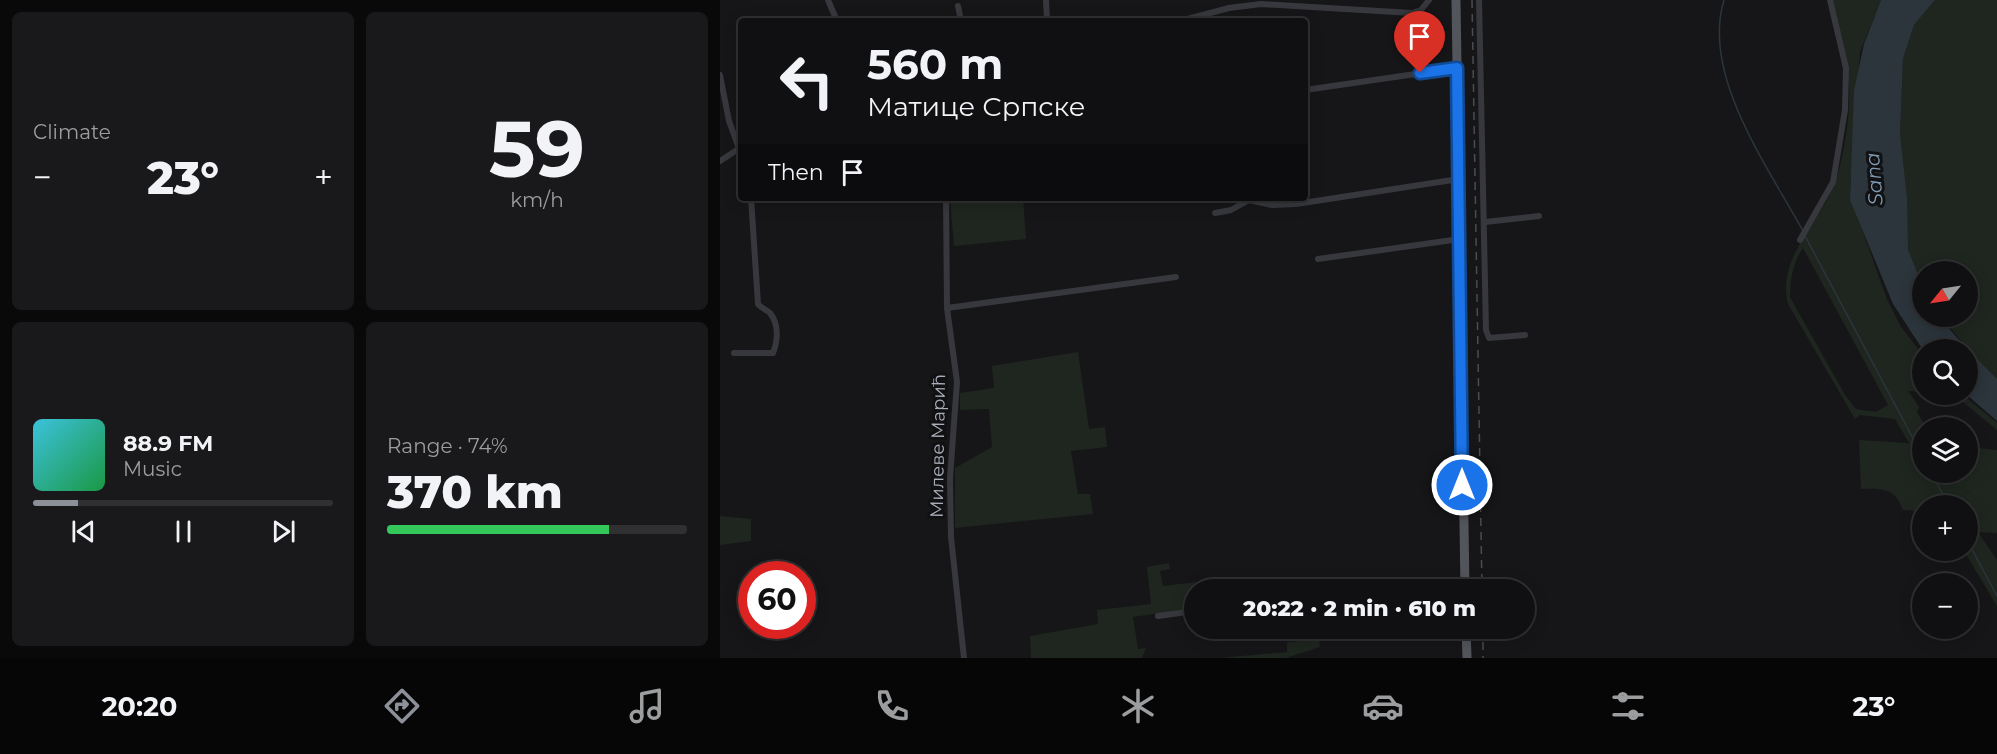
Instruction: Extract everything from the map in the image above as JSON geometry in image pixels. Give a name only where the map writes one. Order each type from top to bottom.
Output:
[{"type":"main road","points":[[1456,0],[1465,579]]},
{"type":"main road","points":[[1462,459],[1454,475],[1441,486],[1456,497],[1463,509]]},
{"type":"main road","points":[[1466,639],[1467,658]]},
{"type":"street","points":[[828,0],[836,18]]},
{"type":"street","points":[[1046,0],[1047,18]]},
{"type":"street","points":[[1479,0],[1486,330],[1490,338],[1494,339],[1525,335]]},
{"type":"street","points":[[1800,240],[1833,182],[1845,110],[1846,68],[1830,0]]},
{"type":"street","points":[[1191,18],[1261,2],[1302,3],[1412,13],[1430,1]]},
{"type":"street","points":[[958,6],[960,18]]},
{"type":"street","points":[[1308,90],[1457,68]]},
{"type":"street","points":[[720,75],[729,122],[738,146]]},
{"type":"street","points":[[720,161],[738,152]]},
{"type":"street","points":[[1254,201],[1272,205],[1336,199],[1459,179]]},
{"type":"street","points":[[734,353],[773,353],[777,339],[776,326],[770,314],[758,304],[751,201]]},
{"type":"street","name":"Милеве Мaрић","points":[[946,201],[947,308],[957,382],[950,478],[951,537],[964,658]]},
{"type":"street","points":[[1215,213],[1231,210],[1247,201]]},
{"type":"street","points":[[1485,222],[1539,216]]},
{"type":"street","points":[[1317,259],[1460,239]]},
{"type":"street","points":[[947,308],[1176,277]]},
{"type":"street","points":[[1158,616],[1184,612]]},
{"type":"shaded area","points":[[1832,0],[1881,0],[1860,52],[1850,187],[1851,199],[1887,299],[1901,327],[1912,341],[1912,391],[1908,391],[1912,397],[1912,405],[1919,407],[1917,412],[1920,417],[1912,417],[1912,483],[1978,483],[1978,448],[1997,450],[1997,533],[1978,532],[1978,495],[1912,495],[1912,510],[1903,510],[1892,493],[1881,489],[1861,489],[1859,440],[1909,443],[1895,419],[1860,415],[1855,419],[1788,304],[1786,287],[1788,270],[1802,240],[1829,195],[1843,154],[1849,98],[1848,71]],"holes":[[[1803,248],[1888,405],[1876,412],[1856,409],[1845,395],[1790,297],[1793,271]]]},
{"type":"shaded area","points":[[1935,0],[1997,0],[1997,384],[1978,361],[1978,339],[1959,339],[1949,327],[1978,327],[1978,261],[1912,261],[1912,264],[1910,260],[1905,230],[1900,133],[1903,59],[1914,25]]},
{"type":"shaded area","points":[[950,201],[1023,201],[1026,239],[954,246]]},
{"type":"shaded area","points":[[1078,352],[1089,429],[1105,427],[1107,447],[1071,451],[1078,494],[1090,494],[1093,514],[955,528],[955,468],[992,447],[989,409],[960,410],[960,393],[994,388],[992,366]]},
{"type":"shaded area","points":[[1967,405],[1975,405],[1997,423],[1997,430]]},
{"type":"shaded area","points":[[720,516],[751,519],[751,541],[720,545]]},
{"type":"shaded area","points":[[1978,532],[1997,560],[1997,606],[1970,561],[1978,561]]},
{"type":"shaded area","points":[[1169,563],[1170,569],[1160,571],[1163,586],[1184,584],[1184,609],[1133,617],[1138,649],[1146,648],[1142,658],[1031,658],[1030,636],[1098,624],[1097,610],[1151,604],[1147,567]]},
{"type":"shaded area","points":[[1301,639],[1319,639],[1320,647],[1286,658],[1219,658],[1287,652],[1287,642],[1301,641]]},
{"type":"water","name":"Sana","points":[[1881,0],[1935,0],[1914,25],[1903,59],[1900,134],[1907,199],[1908,250],[1912,261],[1912,327],[1948,327],[1958,339],[1916,339],[1893,304],[1850,200],[1854,91],[1864,44]]},
{"type":"water","points":[[1978,360],[1997,379],[1997,421],[1978,405]]},
{"type":"waterway","points":[[1724,0],[1719,29],[1722,59],[1730,89],[1757,150],[1803,231]]},
{"type":"waterway","points":[[1805,236],[1912,436]]},
{"type":"waterway","points":[[1937,483],[1943,495]]},
{"type":"waterway","points":[[1978,561],[1997,596]]},
{"type":"railway","points":[[1472,0],[1482,579]]},
{"type":"railway","points":[[1483,639],[1483,658]]},
{"type":"route","points":[[1420,73],[1457,68],[1462,485]]}]
